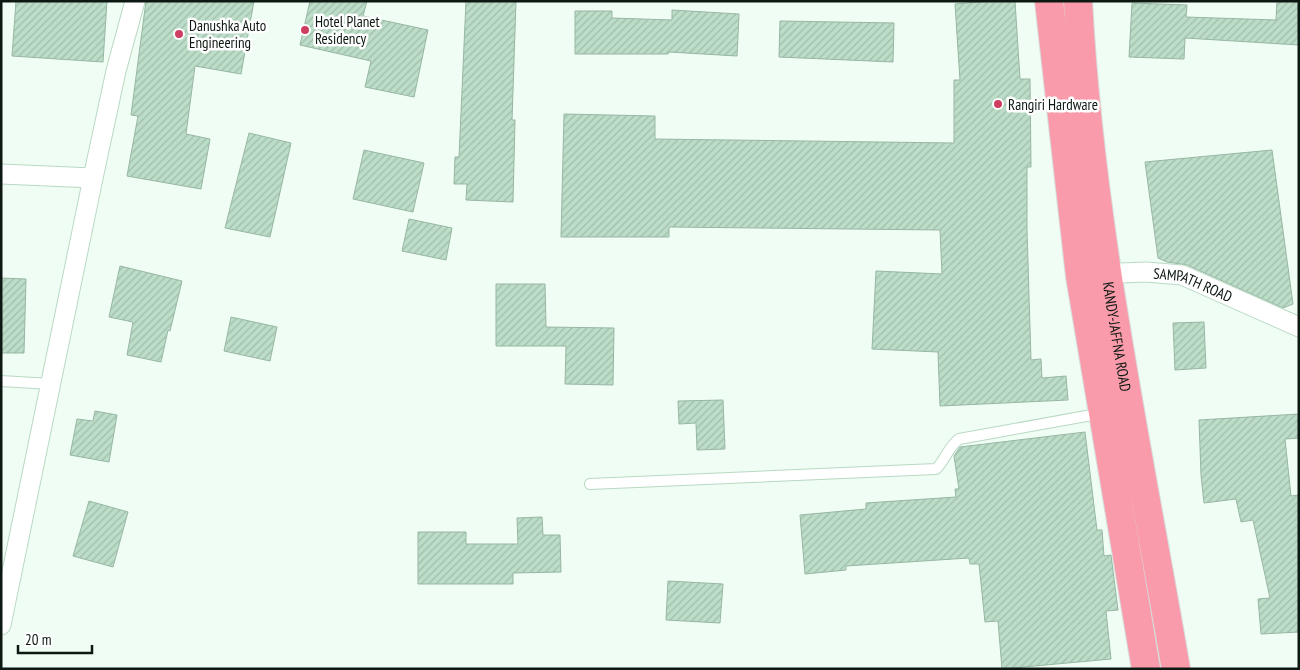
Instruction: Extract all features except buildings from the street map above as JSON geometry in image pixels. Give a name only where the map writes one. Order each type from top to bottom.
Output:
[{"type":"highway","name":"KANDY-JAFFNA ROAD","points":[[1049,1],[1080,276],[1146,669]]},
{"type":"highway","name":"KANDY-JAFFNA ROAD","points":[[1078,1],[1088,132],[1107,272],[1176,669]]},
{"type":"street","points":[[1,625],[93,178],[116,71],[135,1]]},
{"type":"street","points":[[1,174],[93,178]]},
{"type":"street","name":"SAMPATH ROAD","points":[[1080,276],[1107,272],[1182,275],[1299,328]]},
{"type":"lane","points":[[1,381],[51,384]]},
{"type":"lane","points":[[590,484],[936,469],[945,461],[951,444],[959,439],[1104,413]]},
{"type":"place","name":"Hotel Planet Residency","points":[[305,30]]},
{"type":"place","name":"Danushka Auto Engineering","points":[[179,34]]},
{"type":"place","name":"Rangiri Hardware","points":[[998,104]]}]
